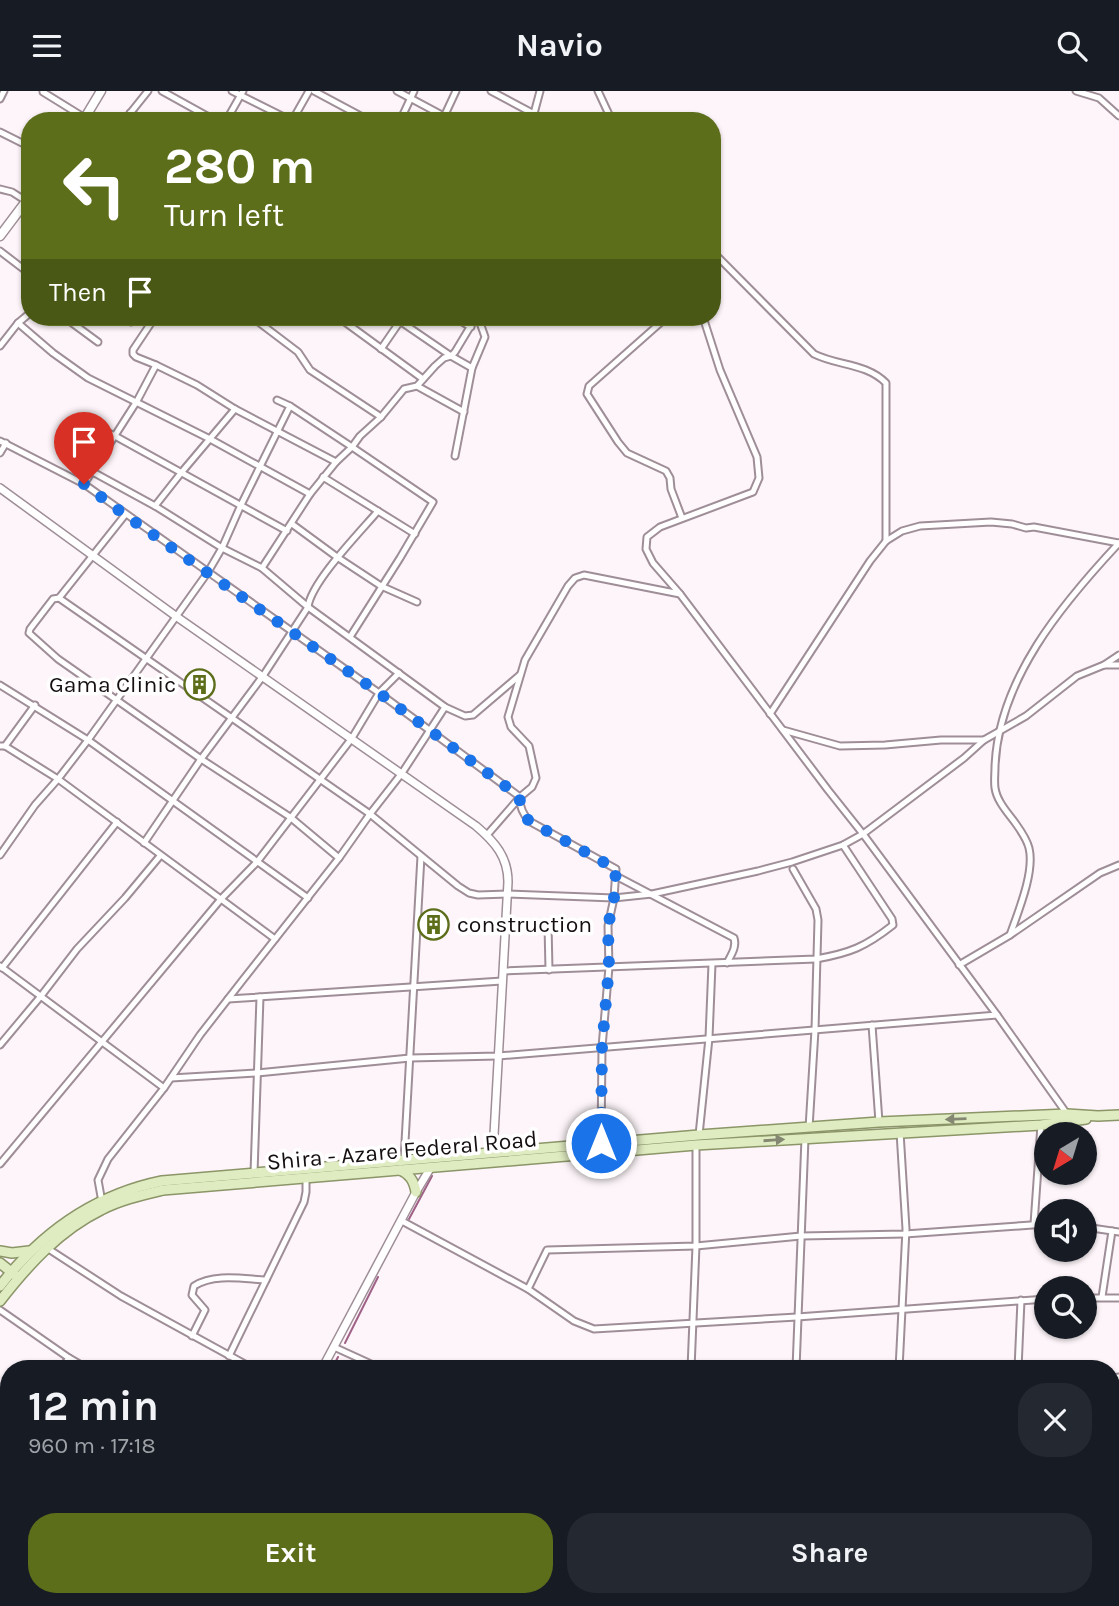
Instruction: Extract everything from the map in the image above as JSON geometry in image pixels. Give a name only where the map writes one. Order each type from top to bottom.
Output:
[{"type":"main road","points":[[88,112],[101,91]]},
{"type":"main road","points":[[0,236],[21,208]]},
{"type":"main road","name":"Shira - Azare Federal Road","points":[[0,1285],[102,1204],[163,1190],[431,1167],[879,1122],[1067,1114],[1118,1117]]},
{"type":"main road","name":"Shira - Azare Federal Road","points":[[1060,1122],[1098,1116]]},
{"type":"main road","name":"Shira - Azare Federal Road","points":[[0,1301],[31,1250],[54,1230],[145,1184],[162,1181],[601,1143],[806,1138],[1034,1125]]},
{"type":"main road","points":[[398,1170],[411,1177],[416,1192]]},
{"type":"main road","points":[[0,1252],[31,1250]]},
{"type":"main road","points":[[0,1252],[17,1272]]},
{"type":"main road","points":[[0,1263],[17,1272]]},
{"type":"main road","points":[[0,1269],[0,1285]]},
{"type":"street","points":[[0,99],[4,91]]},
{"type":"street","points":[[44,91],[73,112]]},
{"type":"street","points":[[131,112],[148,91]]},
{"type":"street","points":[[162,91],[200,112]]},
{"type":"street","points":[[232,91],[242,93],[276,112]]},
{"type":"street","points":[[298,112],[312,91],[353,112]]},
{"type":"street","points":[[397,91],[432,112]]},
{"type":"street","points":[[404,112],[414,91]]},
{"type":"street","points":[[446,112],[456,91]]},
{"type":"street","points":[[491,91],[524,112]]},
{"type":"street","points":[[535,112],[540,91]]},
{"type":"street","points":[[598,91],[608,112]]},
{"type":"street","points":[[1079,91],[1099,98],[1119,116]]},
{"type":"street","points":[[231,112],[242,93]]},
{"type":"street","points":[[0,132],[21,142]]},
{"type":"street","points":[[0,189],[21,196]]},
{"type":"street","points":[[0,251],[21,266]]},
{"type":"street","points":[[721,260],[814,354],[862,368],[878,375],[886,383],[886,541]]},
{"type":"street","points":[[0,346],[21,320]]},
{"type":"street","points":[[22,326],[88,378],[210,439],[310,494]]},
{"type":"street","points":[[76,326],[98,342]]},
{"type":"street","points":[[149,326],[133,350],[136,357],[197,385],[336,462]]},
{"type":"street","points":[[264,326],[298,352],[310,370],[381,417]]},
{"type":"street","points":[[350,326],[423,379]]},
{"type":"street","points":[[381,349],[396,326]]},
{"type":"street","points":[[410,326],[472,368]]},
{"type":"street","points":[[455,456],[472,368],[485,337],[481,326]]},
{"type":"street","points":[[657,326],[589,386],[587,394],[627,453],[666,471],[682,518]]},
{"type":"street","points":[[706,326],[720,370],[757,457],[760,478],[753,492],[660,527],[647,537],[646,549],[653,563],[680,594],[863,834],[1067,1114]]},
{"type":"street","points":[[262,568],[310,494],[336,462],[381,417],[404,389],[417,386],[444,358],[455,352],[471,327]]},
{"type":"street","points":[[84,484],[137,401],[156,365]]},
{"type":"street","points":[[417,386],[464,412]]},
{"type":"street","points":[[277,400],[441,506]]},
{"type":"street","points":[[0,855],[35,805],[88,740],[208,572],[290,406]]},
{"type":"street","points":[[155,506],[235,408]]},
{"type":"street","points":[[84,421],[287,531]]},
{"type":"street","points":[[0,453],[3,442],[84,484],[379,693],[520,797]]},
{"type":"street","points":[[91,471],[155,506],[222,548],[262,568],[308,607],[445,707],[465,716],[473,715],[521,674]]},
{"type":"street","points":[[324,477],[415,534]]},
{"type":"street","points":[[0,488],[177,617],[402,773],[487,835],[498,847],[508,870],[508,894],[493,1153]]},
{"type":"street","points":[[350,638],[433,502]]},
{"type":"street","points":[[144,843],[201,759],[263,676],[337,557],[379,511]]},
{"type":"street","points":[[125,515],[59,598],[53,599],[29,633],[58,659],[201,759],[290,817],[339,858]]},
{"type":"street","points":[[292,524],[382,586],[417,602]]},
{"type":"street","points":[[770,714],[870,561],[886,541],[902,531],[920,526],[1012,524],[1119,543],[1060,613],[1033,653],[1013,691],[999,731],[995,789],[999,800],[1029,846],[1030,862],[1023,899],[1010,935]]},
{"type":"street","points":[[487,835],[532,787],[536,778],[529,745],[511,727],[508,717],[529,652],[568,586],[575,578],[584,575],[680,594]]},
{"type":"street","points":[[59,598],[320,778],[469,893],[478,895],[614,898],[652,894],[758,871],[843,845],[863,834],[984,740],[1026,716],[1077,676],[1104,665],[1119,655]]},
{"type":"street","points":[[1104,665],[1119,665]]},
{"type":"street","points":[[0,1164],[221,899],[257,862],[352,738],[379,693],[398,673]]},
{"type":"street","points":[[0,685],[88,740],[308,898]]},
{"type":"street","points":[[35,705],[3,746],[58,779],[275,939]]},
{"type":"street","points":[[102,1204],[99,1181],[103,1166],[228,999],[339,858],[402,773],[445,707]]},
{"type":"street","points":[[783,730],[840,746],[984,740]]},
{"type":"street","points":[[520,797],[524,815],[529,821],[616,869],[608,926],[609,967],[602,1047],[601,1143]]},
{"type":"street","points":[[117,822],[1,968],[164,1088]]},
{"type":"street","points":[[503,971],[816,959],[860,948],[893,925],[892,919],[843,845]]},
{"type":"street","points":[[404,1160],[421,855]]},
{"type":"street","points":[[0,1045],[77,949],[160,856]]},
{"type":"street","points":[[959,965],[1010,935],[1100,873],[1119,865]]},
{"type":"street","points":[[793,869],[816,909],[818,920],[809,1128]]},
{"type":"street","points":[[616,876],[734,938],[734,950],[727,963]]},
{"type":"street","points":[[548,925],[549,970]]},
{"type":"street","points":[[691,1360],[697,1140],[709,1038],[712,964]]},
{"type":"street","points":[[228,999],[502,981]]},
{"type":"street","points":[[254,1173],[260,997]]},
{"type":"street","points":[[171,1078],[257,1073],[411,1058],[498,1056],[997,1015]]},
{"type":"street","points":[[872,1025],[879,1122]]},
{"type":"street","points":[[899,1360],[905,1234],[900,1132]]},
{"type":"street","points":[[796,1360],[806,1138]]},
{"type":"street","points":[[327,1360],[431,1167]]},
{"type":"street","points":[[229,1356],[304,1202],[306,1177]]},
{"type":"street","points":[[402,1221],[528,1289],[574,1321],[594,1329],[1034,1299]]},
{"type":"street","points":[[528,1289],[547,1250],[696,1246],[801,1236],[905,1234],[1034,1224]]},
{"type":"street","points":[[1097,1229],[1116,1232],[1102,1297]]},
{"type":"street","points":[[47,1248],[121,1296],[237,1360]]},
{"type":"street","points":[[192,1336],[205,1310],[192,1295],[194,1286],[201,1281],[212,1279],[266,1280]]},
{"type":"street","points":[[1097,1297],[1119,1298]]},
{"type":"street","points":[[1018,1360],[1021,1300]]},
{"type":"street","points":[[0,1310],[72,1360]]},
{"type":"street","points":[[334,1347],[362,1360]]},
{"type":"waterway","points":[[409,1219],[432,1176]]},
{"type":"waterway","points":[[345,1343],[378,1277]]},
{"type":"place","name":"Gama Clinic","points":[[199,684]]},
{"type":"place","name":"construction","points":[[434,924]]},
{"type":"route","points":[[84,484],[379,693],[520,797],[524,815],[529,821],[616,869],[608,926],[609,967],[602,1047],[601,1143]]}]
